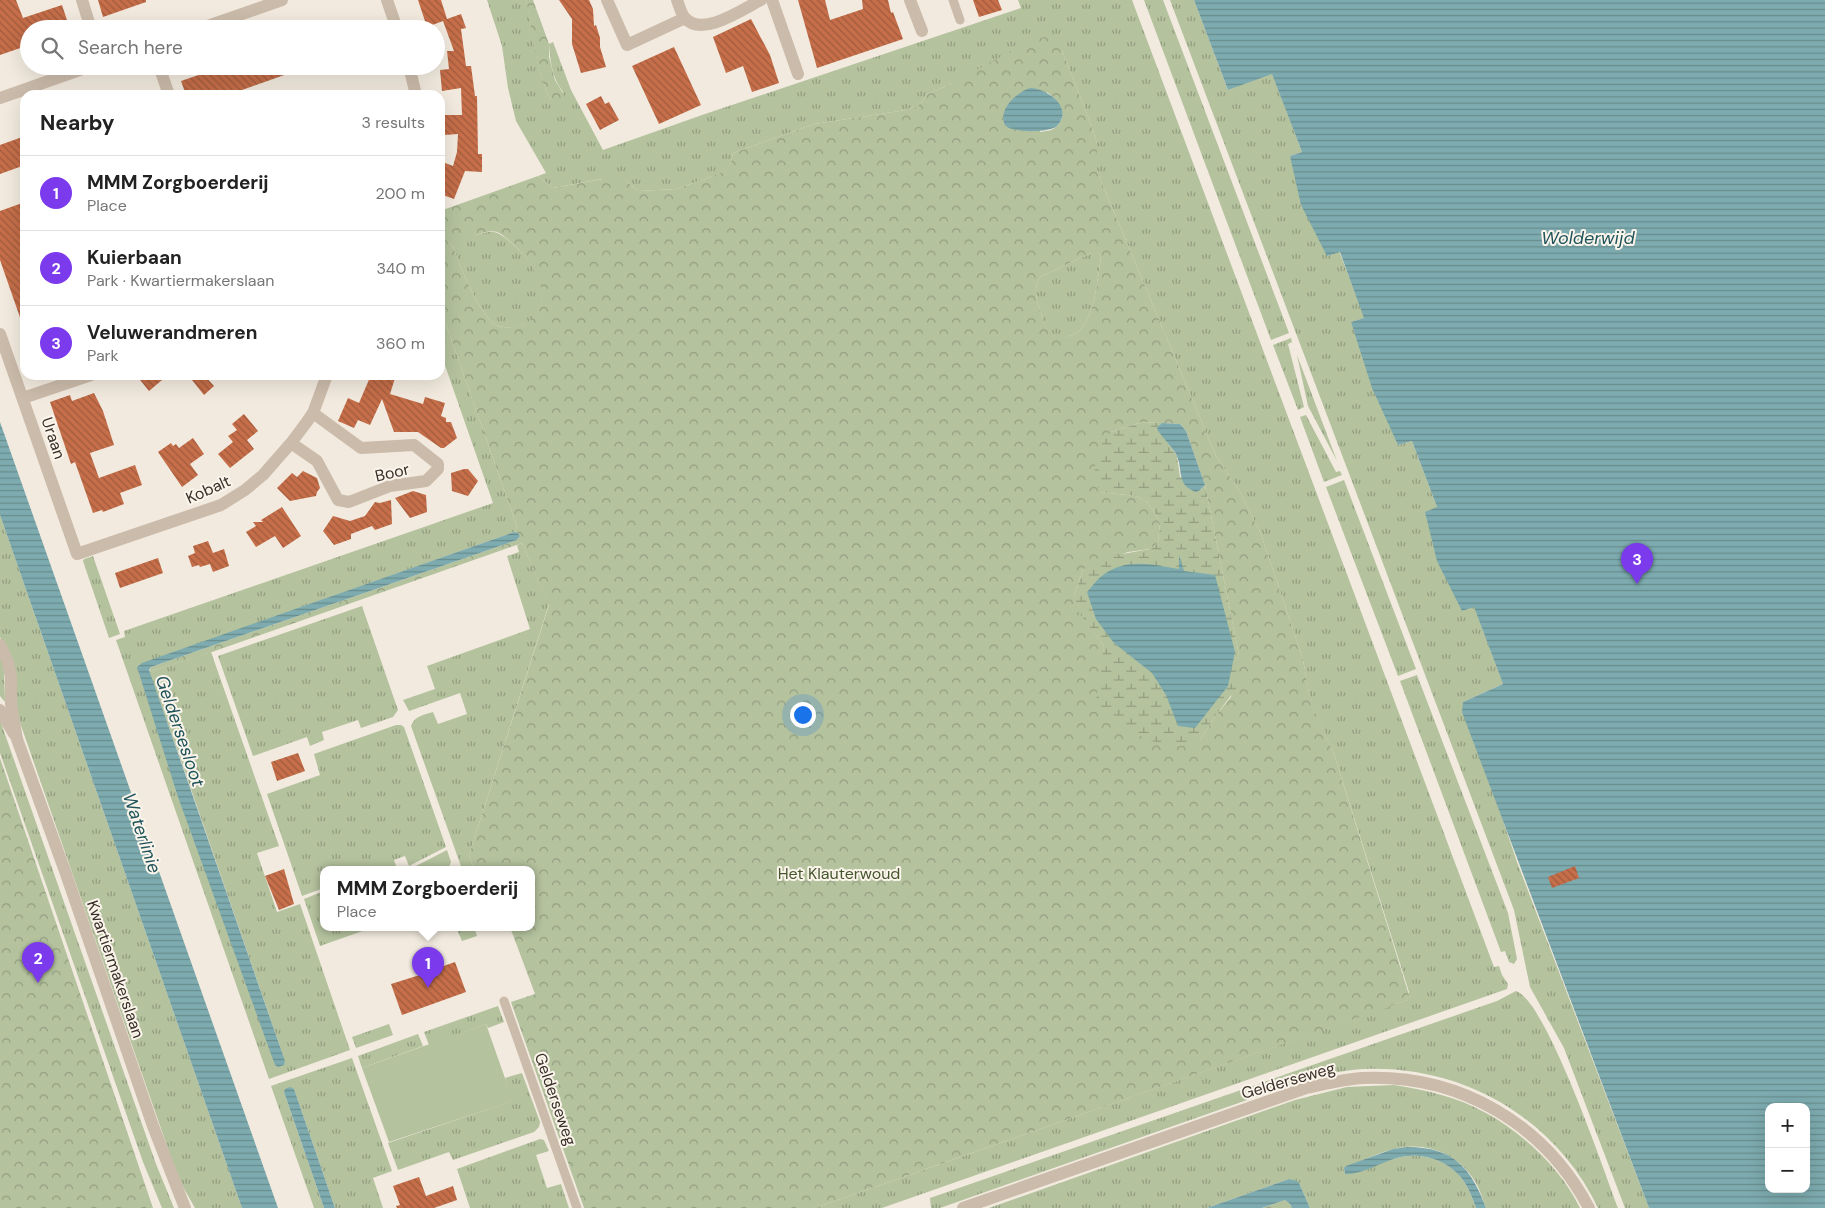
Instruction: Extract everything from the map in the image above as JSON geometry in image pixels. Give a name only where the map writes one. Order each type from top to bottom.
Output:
[{"type":"street","points":[[82,0],[88,20]]},
{"type":"street","points":[[225,20],[282,0]]},
{"type":"street","points":[[387,0],[394,20]]},
{"type":"street","points":[[607,0],[627,45],[685,18]]},
{"type":"street","points":[[677,0],[685,18],[698,26],[712,24],[760,0]]},
{"type":"street","points":[[772,0],[798,74]]},
{"type":"street","points":[[910,0],[922,31]]},
{"type":"street","points":[[23,90],[65,75]]},
{"type":"street","points":[[162,75],[167,90]]},
{"type":"street","points":[[411,75],[415,90]]},
{"type":"street","points":[[0,98],[20,91]]},
{"type":"street","name":"Uraan","points":[[0,334],[77,554]]},
{"type":"street","points":[[23,398],[76,380]]},
{"type":"street","name":"Kobalt","points":[[77,554],[221,505],[245,490],[262,475],[291,443],[312,413],[325,380]]},
{"type":"street","name":"Boor","points":[[291,443],[317,460],[338,500],[348,502],[390,486],[426,481],[438,469],[438,464],[414,445],[361,448],[312,413]]},
{"type":"street","name":"Kwartiermakerslaan","points":[[0,646],[8,662],[11,677],[11,704],[17,739],[153,1126],[185,1208]]},
{"type":"street","name":"Kwartiermakerslaan","points":[[0,710],[17,739]]},
{"type":"street","name":"Gelderseweg","points":[[963,1208],[1287,1095],[1332,1082],[1362,1078],[1394,1078],[1427,1083],[1471,1097],[1507,1116],[1534,1136],[1554,1156],[1570,1176],[1589,1208]]},
{"type":"lane","points":[[953,0],[960,20]]},
{"type":"lane","name":"Gelderseweg","points":[[504,1001],[577,1208]]},
{"type":"green space","points":[[487,0],[526,0],[541,76],[551,100],[563,92],[556,81],[551,63],[549,44],[553,42],[571,90],[603,150],[1021,8],[1018,0],[1132,0],[1494,967],[1499,966],[1508,984],[1507,989],[882,1208],[815,1208],[1407,1000],[1409,992],[1334,754],[1311,704],[1303,660],[1261,534],[1239,490],[1216,456],[1097,171],[1097,144],[1062,50],[951,84],[926,95],[916,107],[814,124],[733,153],[726,171],[676,189],[638,191],[626,181],[602,179],[553,188],[538,176],[546,173],[516,121],[508,88],[502,46]]},
{"type":"green space","points":[[526,0],[533,0],[549,44],[549,57],[555,80],[564,95],[563,100],[560,102],[551,100],[541,76]]},
{"type":"green space","points":[[1144,0],[1163,0],[1289,333],[1271,340]]},
{"type":"green space","points":[[1170,0],[1194,0],[1228,90],[1272,73],[1302,152],[1290,156],[1328,256],[1339,251],[1365,318],[1351,322],[1398,445],[1412,441],[1437,507],[1462,611],[1474,606],[1503,684],[1463,702],[1517,862],[1649,1208],[1625,1208],[1564,1048],[1530,987],[1514,910]]},
{"type":"green space","name":"Het Klauterwoud","points":[[1046,37],[1053,40],[1062,50],[1097,144],[1097,171],[1216,456],[1239,490],[1261,534],[1303,660],[1311,703],[1334,754],[1409,995],[1407,1000],[1380,1010],[815,1208],[584,1208],[511,1002],[535,994],[511,931],[535,931],[535,866],[473,866],[469,855],[549,605],[522,543],[212,652],[149,672],[151,667],[517,540],[520,536],[514,532],[517,527],[445,321],[445,239],[452,245],[465,278],[478,303],[488,318],[497,325],[502,327],[521,326],[529,322],[539,309],[542,292],[540,283],[526,257],[501,234],[493,231],[464,237],[456,235],[445,228],[445,209],[538,176],[553,188],[614,177],[626,181],[638,191],[676,189],[725,171],[731,162],[733,153],[814,124],[916,107],[926,95],[951,84],[1033,39]],"holes":[[[1047,92],[1061,108],[1062,118],[1054,128],[1049,131],[1040,132]],[[1091,253],[1098,253],[1101,257],[1097,285],[1087,320],[1082,328],[1074,334],[1063,337],[1053,335],[1047,328],[1039,308],[1036,295],[1038,281],[1040,277]],[[1142,422],[1180,424],[1186,431],[1205,485],[1239,655],[1231,697],[1216,715],[1200,740],[1102,670],[1104,646],[1093,631],[1074,595],[1083,570],[1128,552],[1150,549],[1158,543],[1160,523],[1147,502],[1136,496],[1100,492],[1111,432]]]},
{"type":"green space","points":[[445,228],[472,236],[488,232],[497,233],[516,247],[534,268],[541,283],[542,301],[535,317],[521,326],[504,327],[493,323],[483,311],[474,295],[452,245],[445,240]]},
{"type":"green space","points":[[1091,253],[1098,253],[1101,257],[1095,294],[1087,320],[1078,332],[1072,335],[1057,337],[1049,332],[1044,324],[1036,295],[1038,281],[1040,277]]},
{"type":"green space","points":[[445,321],[517,527],[514,532],[139,665],[285,1061],[149,672],[211,652],[279,846],[257,853],[277,912],[300,904],[350,1050],[269,1079],[116,640],[125,637],[124,631],[493,503],[445,365]]},
{"type":"green space","points":[[1291,338],[1292,342],[1288,344],[1304,407],[1298,410],[1273,345]]},
{"type":"green space","points":[[1297,355],[1337,461],[1308,406]]},
{"type":"green space","points":[[1306,415],[1336,472],[1340,471],[1342,475],[1324,482],[1300,417]]},
{"type":"green space","points":[[1142,422],[1162,423],[1157,427],[1177,456],[1180,477],[1200,490],[1205,485],[1239,655],[1236,689],[1200,740],[1180,746],[1151,741],[1119,726],[1102,714],[1096,701],[1104,646],[1077,610],[1074,595],[1083,570],[1095,559],[1150,549],[1158,543],[1160,523],[1147,502],[1136,496],[1100,492],[1094,477],[1095,464],[1103,440],[1111,432]]},
{"type":"green space","points":[[1344,480],[1416,669],[1398,676],[1326,487]]},
{"type":"green space","points":[[0,515],[242,1208],[195,1208],[174,1166],[17,714],[14,667],[0,637]]},
{"type":"green space","points":[[522,543],[549,604],[469,855],[473,866],[461,866],[411,726],[417,718],[433,712],[438,724],[467,714],[460,693],[409,711],[403,700],[435,689],[427,666],[530,629],[507,556],[519,552],[517,545]]},
{"type":"green space","points":[[93,556],[120,634],[109,638],[83,561]]},
{"type":"green space","points":[[362,606],[398,710],[393,717],[361,728],[358,720],[322,732],[324,740],[310,746],[307,737],[253,756],[218,656]]},
{"type":"green space","points":[[0,656],[4,666],[5,702],[0,696]]},
{"type":"green space","points":[[1417,675],[1508,913],[1517,959],[1514,964],[1509,962],[1505,951],[1501,952],[1400,681]]},
{"type":"green space","points":[[0,720],[156,1164],[174,1208],[162,1208],[143,1162],[0,753]]},
{"type":"green space","points":[[396,725],[404,727],[446,847],[409,866],[405,856],[394,860],[396,866],[320,866],[320,889],[302,896],[267,794],[320,775],[314,754]]},
{"type":"green space","points":[[0,758],[153,1208],[0,1208]]},
{"type":"green space","points":[[447,850],[451,862],[449,866],[416,866]]},
{"type":"green space","points":[[320,893],[320,931],[363,931],[320,946],[304,899]]},
{"type":"green space","points":[[458,931],[475,931],[477,936],[462,941]]},
{"type":"green space","points":[[1516,991],[1529,1002],[1543,1024],[1558,1055],[1588,1126],[1618,1208],[1598,1208],[1580,1176],[1557,1148],[1531,1123],[1502,1103],[1470,1087],[1436,1076],[1401,1070],[1364,1069],[1304,1080],[940,1208],[931,1208],[930,1198],[1497,1001]]},
{"type":"green space","points":[[498,1006],[504,1022],[488,1028],[486,1024],[429,1045],[424,1032]]},
{"type":"green space","points":[[389,1024],[393,1035],[356,1048],[352,1037]]},
{"type":"green space","points":[[486,1024],[513,1101],[389,1142],[362,1068]]},
{"type":"green space","points":[[418,1034],[423,1046],[362,1068],[358,1056]]},
{"type":"green space","points":[[352,1058],[392,1171],[373,1178],[383,1208],[335,1208],[294,1089],[284,1092],[324,1208],[314,1208],[271,1086]]},
{"type":"green space","points":[[522,1073],[540,1122],[539,1127],[534,1132],[453,1160],[449,1152],[398,1170],[388,1143],[512,1101],[505,1078]]},
{"type":"green space","points":[[1394,1085],[1453,1098],[1475,1107],[1500,1121],[1527,1142],[1552,1167],[1563,1180],[1580,1208],[1486,1208],[1474,1180],[1465,1168],[1447,1155],[1416,1146],[1394,1149],[1375,1155],[1344,1168],[1345,1174],[1397,1158],[1407,1156],[1426,1157],[1444,1164],[1459,1175],[1465,1183],[1476,1208],[1310,1208],[1299,1183],[1289,1179],[1207,1208],[989,1208],[1295,1100],[1347,1087]]},
{"type":"green space","points":[[540,1139],[544,1140],[549,1151],[536,1155],[547,1188],[561,1184],[569,1208],[470,1208],[457,1169]]},
{"type":"green space","points":[[1285,1200],[1292,1208],[1262,1208]]},
{"type":"water","name":"Wolderwijd","points":[[1194,0],[1825,0],[1825,1208],[1649,1208],[1462,712],[1463,702],[1503,684],[1474,607],[1462,611],[1437,561],[1425,512],[1437,507],[1412,441],[1398,445],[1372,388],[1351,322],[1364,318],[1340,252],[1327,256],[1301,205],[1290,156],[1302,152],[1272,74],[1228,90]]},
{"type":"water","points":[[1031,88],[1045,92],[1061,106],[1061,119],[1057,126],[1047,130],[1030,131],[1008,128],[1003,119],[1006,107],[1020,93]]},
{"type":"water","name":"Waterlinie","points":[[0,422],[278,1208],[242,1208],[0,515]]},
{"type":"water","points":[[1162,423],[1180,424],[1186,431],[1205,485],[1200,490],[1196,492],[1185,485],[1176,454],[1158,431],[1157,427]]},
{"type":"water","points":[[514,532],[520,536],[517,540],[151,667],[149,670],[285,1061],[284,1065],[278,1067],[275,1065],[178,797],[137,667],[142,663]]},
{"type":"water","points":[[1179,555],[1184,571],[1215,575],[1235,652],[1228,686],[1195,728],[1178,726],[1166,695],[1152,673],[1114,643],[1096,619],[1087,592],[1101,577],[1112,569],[1121,566],[1150,564],[1179,569]]},
{"type":"water","points":[[290,1087],[294,1089],[335,1208],[324,1208],[284,1092],[285,1089]]},
{"type":"water","points":[[1407,1147],[1437,1151],[1448,1155],[1458,1162],[1474,1181],[1486,1208],[1476,1208],[1465,1183],[1452,1169],[1426,1157],[1407,1156],[1397,1158],[1365,1170],[1345,1174],[1344,1168],[1346,1166],[1393,1149]]},
{"type":"water","points":[[1289,1179],[1299,1183],[1310,1208],[1292,1208],[1285,1200],[1262,1208],[1207,1208]]},
{"type":"building","points":[[0,0],[16,0],[23,18],[62,5],[67,20],[20,20],[20,48],[0,55]]},
{"type":"building","points":[[98,0],[146,0],[146,2],[103,17]]},
{"type":"building","points":[[418,0],[441,0],[447,19],[461,14],[466,28],[461,29],[466,66],[471,66],[475,96],[477,96],[478,154],[482,154],[482,172],[465,171],[454,199],[445,196],[445,163],[453,166],[457,152],[458,134],[445,135],[445,115],[462,115],[461,88],[442,90],[440,75],[445,75],[445,69],[449,69],[447,51],[454,51],[445,26],[445,20],[425,20]]},
{"type":"building","points":[[559,0],[589,0],[593,9],[594,26],[596,25],[600,38],[600,47],[606,67],[581,73],[572,44],[572,19]]},
{"type":"building","points":[[798,0],[825,0],[830,20],[863,9],[862,0],[888,0],[891,13],[893,12],[903,39],[817,68]]},
{"type":"building","points":[[973,0],[998,0],[1002,10],[979,17]]},
{"type":"building","points":[[751,19],[770,55],[779,83],[752,92],[743,66],[726,73],[713,37]]},
{"type":"building","points":[[674,47],[701,105],[659,124],[632,66]]},
{"type":"building","points":[[199,75],[284,75],[242,90],[184,90],[181,81]]},
{"type":"building","points":[[601,96],[605,104],[609,102],[619,120],[600,130],[586,104]]},
{"type":"building","points":[[20,138],[20,167],[0,174],[0,145]]},
{"type":"building","points":[[20,204],[20,317],[0,260],[0,211]]},
{"type":"building","points":[[140,380],[162,380],[149,391]]},
{"type":"building","points":[[192,380],[209,380],[214,386],[204,395]]},
{"type":"building","points":[[369,380],[394,380],[390,394],[423,404],[425,397],[445,403],[441,416],[446,418],[446,422],[451,422],[457,438],[444,448],[441,448],[418,432],[394,432],[382,399],[370,425],[358,420],[354,428],[338,421],[348,398],[359,403]]},
{"type":"building","points":[[94,393],[103,411],[114,445],[90,453],[99,478],[135,465],[142,485],[120,493],[124,504],[103,512],[102,510],[93,513],[75,462],[71,464],[50,402],[70,395],[72,401]]},
{"type":"building","points":[[244,414],[258,431],[247,440],[254,449],[230,468],[218,454],[233,442],[228,436],[237,430],[232,424]]},
{"type":"building","points":[[193,438],[204,454],[190,464],[198,475],[182,487],[158,452],[171,443],[173,446],[176,444],[179,448]]},
{"type":"building","points":[[468,469],[478,481],[468,496],[452,491],[451,473]]},
{"type":"building","points":[[303,471],[317,478],[320,488],[316,496],[290,501],[277,488],[292,473],[297,477]]},
{"type":"building","points":[[413,491],[426,495],[427,512],[410,518],[395,498]]},
{"type":"building","points":[[391,500],[392,524],[375,530],[372,526],[351,534],[351,539],[334,545],[323,531],[333,516],[350,521],[365,516],[375,502],[380,503]]},
{"type":"building","points":[[282,507],[301,536],[283,548],[275,536],[256,547],[246,532],[256,526],[253,522],[263,522],[261,520]]},
{"type":"building","points":[[208,541],[213,553],[224,549],[229,566],[213,572],[210,564],[192,567],[188,556],[195,553],[193,546]]},
{"type":"building","points":[[158,558],[163,573],[120,588],[115,573]]},
{"type":"building","points":[[298,753],[305,771],[277,781],[271,762]]},
{"type":"building","points":[[1575,866],[1579,878],[1552,888],[1548,877]]},
{"type":"building","points":[[284,869],[294,904],[279,910],[265,876]]},
{"type":"building","points":[[432,961],[435,969],[455,962],[466,992],[402,1015],[391,984],[423,974],[420,965]]},
{"type":"building","points":[[419,1177],[426,1196],[453,1186],[457,1200],[434,1208],[397,1208],[396,1206],[400,1205],[393,1186]]},
{"type":"place","name":"Veluwerandmeren","points":[[1637,584]]},
{"type":"place","name":"Kuierbaan","points":[[38,983]]},
{"type":"place","name":"MMM Zorgboerderij","points":[[428,988]]},
{"type":"water label","name":"Geldersesloot","points":[[180,731]]}]
